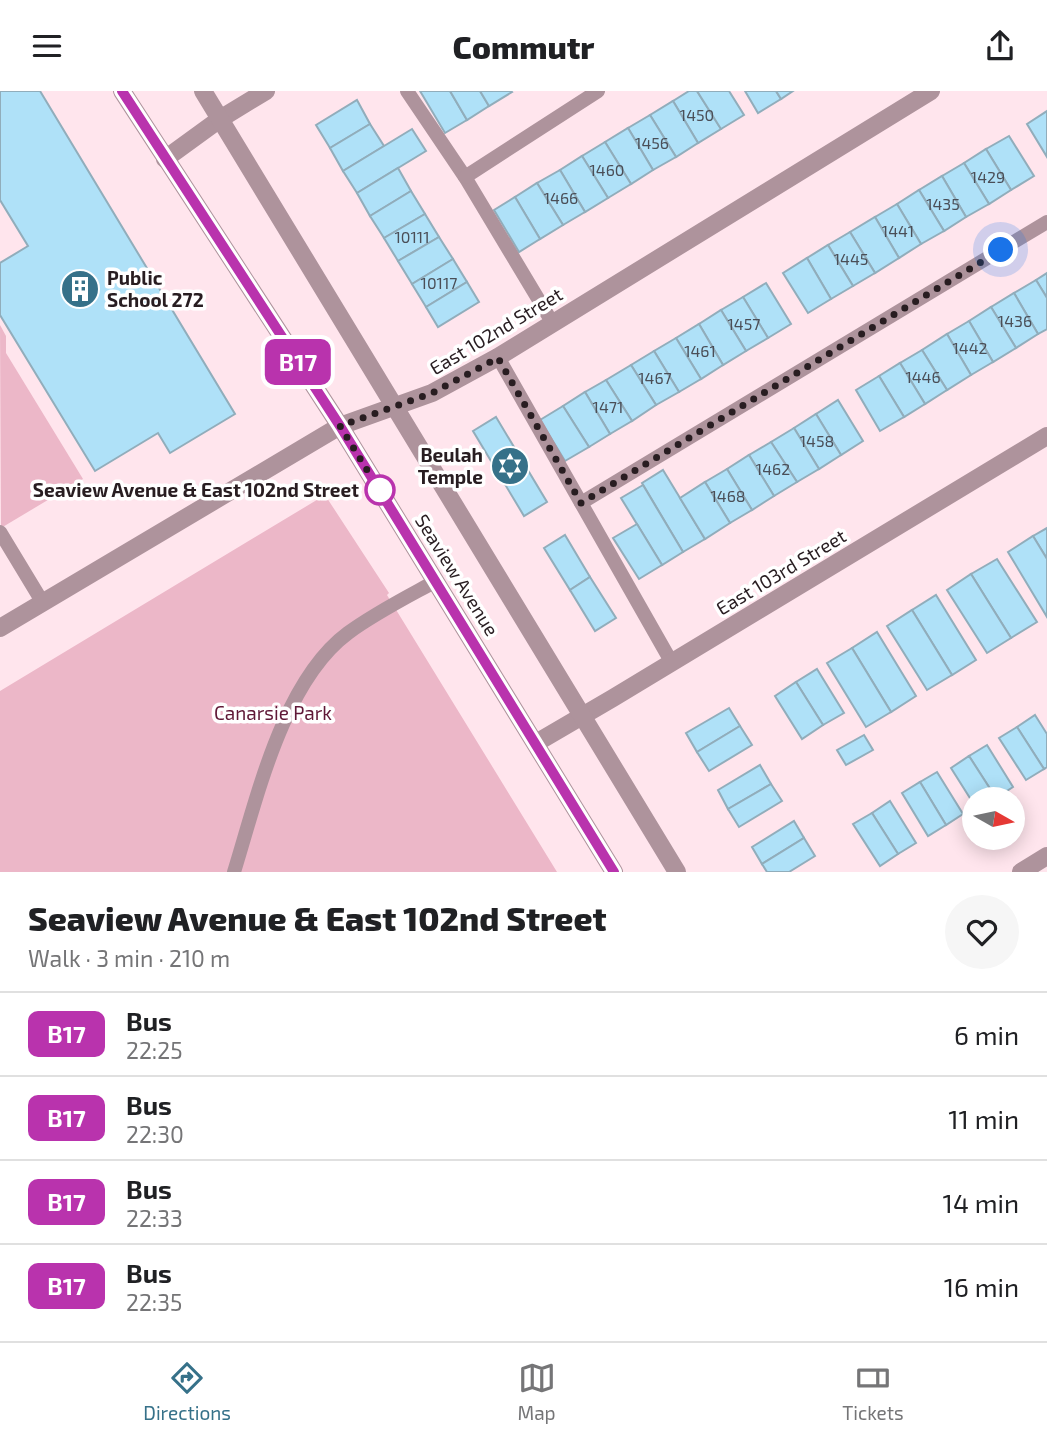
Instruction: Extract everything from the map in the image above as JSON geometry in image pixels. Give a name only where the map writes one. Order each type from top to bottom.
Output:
[{"type":"street","name":"Seaview Avenue","points":[[122,91],[340,426],[614,872]]},
{"type":"street","name":"Seaview Avenue","points":[[203,91],[677,872]]},
{"type":"street","points":[[165,159],[220,119],[265,91]]},
{"type":"street","name":"East 102nd Street","points":[[0,628],[340,426],[432,393],[498,358],[552,322],[931,91]]},
{"type":"street","name":"East 103rd Street","points":[[536,743],[1047,436]]},
{"type":"street","points":[[1021,872],[1047,856]]},
{"type":"lane","points":[[407,91],[465,177],[552,322]]},
{"type":"lane","points":[[465,177],[598,91]]},
{"type":"lane","points":[[581,503],[1047,222]]},
{"type":"lane","points":[[498,358],[672,663]]},
{"type":"lane","points":[[0,532],[43,603]]},
{"type":"lane","points":[[234,872],[262,779],[295,699],[320,660],[347,633],[436,581]]},
{"type":"green space","points":[[0,325],[6,336],[6,353],[83,479],[1,528]]},
{"type":"green space","name":"Canarsie Park","points":[[325,495],[389,593],[387,595],[557,872],[0,872],[0,691]]},
{"type":"building","name":"Public School 272","points":[[0,91],[40,91],[235,414],[170,453],[158,433],[95,471],[0,315],[0,263],[28,246],[0,200]]},
{"type":"building","points":[[420,91],[450,91],[467,120],[445,133]]},
{"type":"building","points":[[450,91],[480,91],[489,106],[467,120]]},
{"type":"building","points":[[480,91],[511,91],[512,92],[489,106]]},
{"type":"building","points":[[689,91],[697,91],[721,129],[698,143],[673,101]]},
{"type":"building","points":[[697,91],[729,91],[744,115],[721,129]]},
{"type":"building","points":[[745,91],[776,91],[781,99],[758,113]]},
{"type":"building","points":[[776,91],[793,91],[781,99]]},
{"type":"building","points":[[357,100],[370,124],[330,148],[316,125]]},
{"type":"building","points":[[673,101],[698,143],[676,157],[650,115]]},
{"type":"building","points":[[1047,111],[1047,157],[1027,124]]},
{"type":"building","points":[[650,115],[676,157],[653,170],[628,128]]},
{"type":"building","points":[[370,124],[384,146],[343,171],[330,148]]},
{"type":"building","points":[[628,128],[653,170],[631,184],[605,142]]},
{"type":"building","points":[[412,129],[426,151],[357,193],[343,171]]},
{"type":"building","points":[[1009,136],[1034,176],[1011,190],[986,149]]},
{"type":"building","points":[[605,142],[631,184],[608,198],[582,156]]},
{"type":"building","points":[[986,149],[1011,190],[989,204],[964,163]]},
{"type":"building","points":[[582,156],[608,198],[585,212],[560,170]]},
{"type":"building","points":[[964,163],[989,204],[966,217],[942,176]]},
{"type":"building","points":[[398,168],[411,191],[370,216],[357,193]]},
{"type":"building","points":[[560,170],[585,212],[563,225],[537,183]]},
{"type":"building","points":[[942,176],[966,217],[944,231],[919,190]]},
{"type":"building","points":[[537,183],[563,225],[540,239],[515,197]]},
{"type":"building","points":[[919,190],[944,231],[921,244],[897,204]]},
{"type":"building","points":[[411,191],[425,214],[384,238],[370,216]]},
{"type":"building","points":[[515,197],[540,239],[519,252],[494,210]]},
{"type":"building","points":[[897,204],[921,244],[899,258],[875,217]]},
{"type":"building","points":[[425,214],[439,237],[398,261],[384,238]]},
{"type":"building","points":[[875,217],[899,258],[875,273],[850,232]]},
{"type":"building","points":[[850,232],[875,273],[853,286],[828,245]]},
{"type":"building","points":[[439,237],[453,259],[412,284],[398,261]]},
{"type":"building","points":[[828,245],[853,286],[831,299],[807,258]]},
{"type":"building","points":[[807,258],[831,299],[808,313],[783,273]]},
{"type":"building","points":[[453,259],[467,282],[426,307],[412,284]]},
{"type":"building","points":[[1047,273],[1047,298],[1036,280]]},
{"type":"building","points":[[1036,280],[1047,298],[1047,329],[1038,334],[1014,293]]},
{"type":"building","points":[[467,282],[479,302],[438,327],[426,307]]},
{"type":"building","points":[[766,283],[791,324],[768,338],[743,297]]},
{"type":"building","points":[[1014,293],[1038,334],[1016,348],[991,307]]},
{"type":"building","points":[[743,297],[768,338],[746,351],[721,310]]},
{"type":"building","points":[[991,307],[1016,348],[993,362],[969,321]]},
{"type":"building","points":[[721,310],[746,351],[723,365],[699,324]]},
{"type":"building","points":[[969,321],[993,362],[971,375],[947,334]]},
{"type":"building","points":[[699,324],[723,365],[701,379],[676,338]]},
{"type":"building","points":[[947,334],[971,375],[947,390],[922,350]]},
{"type":"building","points":[[676,338],[701,379],[679,392],[654,351]]},
{"type":"building","points":[[922,350],[947,390],[925,404],[900,363]]},
{"type":"building","points":[[654,351],[679,392],[656,405],[631,365]]},
{"type":"building","points":[[900,363],[925,404],[904,417],[879,376]]},
{"type":"building","points":[[631,365],[656,405],[632,421],[606,380]]},
{"type":"building","points":[[879,376],[904,417],[880,431],[856,390]]},
{"type":"building","points":[[606,380],[632,421],[610,434],[585,392]]},
{"type":"building","points":[[585,392],[610,434],[589,447],[563,406]]},
{"type":"building","points":[[838,400],[863,441],[841,455],[816,414]]},
{"type":"building","points":[[563,406],[589,447],[565,461],[540,420]]},
{"type":"building","points":[[816,414],[841,455],[819,469],[794,428]]},
{"type":"building","points":[[496,417],[547,502],[524,516],[473,431]]},
{"type":"building","points":[[794,428],[819,469],[797,482],[771,442]]},
{"type":"building","points":[[771,442],[797,482],[774,496],[749,455]]},
{"type":"building","points":[[749,455],[774,496],[752,510],[727,469]]},
{"type":"building","points":[[727,469],[752,510],[730,523],[705,482]]},
{"type":"building","points":[[663,470],[705,539],[683,552],[642,483]]},
{"type":"building","points":[[705,482],[730,523],[705,539],[680,498]]},
{"type":"building","points":[[643,485],[683,552],[662,565],[621,498]]},
{"type":"building","points":[[637,524],[662,565],[639,579],[613,538]]},
{"type":"building","points":[[1047,528],[1047,559],[1033,536]]},
{"type":"building","points":[[565,535],[590,577],[570,590],[544,548]]},
{"type":"building","points":[[1033,536],[1047,559],[1047,617],[1008,552]]},
{"type":"building","points":[[997,559],[1037,622],[1011,638],[971,574]]},
{"type":"building","points":[[971,574],[1011,638],[987,653],[947,590]]},
{"type":"building","points":[[590,577],[616,618],[595,631],[570,590]]},
{"type":"building","points":[[936,595],[976,660],[952,675],[912,610]]},
{"type":"building","points":[[912,610],[952,675],[927,690],[887,626]]},
{"type":"building","points":[[877,632],[916,696],[891,712],[852,648]]},
{"type":"building","points":[[852,648],[891,712],[866,727],[827,663]]},
{"type":"building","points":[[817,669],[844,713],[823,725],[796,682]]},
{"type":"building","points":[[796,682],[823,725],[802,739],[775,696]]},
{"type":"building","points":[[729,708],[740,726],[697,752],[686,733]]},
{"type":"building","points":[[1035,715],[1047,734],[1047,767],[1044,769],[1017,727]]},
{"type":"building","points":[[740,726],[752,745],[709,771],[697,752]]},
{"type":"building","points":[[1017,727],[1044,769],[1026,780],[999,738]]},
{"type":"building","points":[[864,735],[873,750],[846,765],[837,750]]},
{"type":"building","points":[[987,745],[1013,787],[989,787],[969,756]]},
{"type":"building","points":[[969,756],[989,787],[963,787],[951,768]]},
{"type":"building","points":[[760,765],[771,784],[728,809],[718,790]]},
{"type":"building","points":[[937,772],[962,815],[946,825],[920,782]]},
{"type":"building","points":[[920,782],[946,825],[928,836],[902,793]]},
{"type":"building","points":[[771,784],[782,801],[739,827],[728,809]]},
{"type":"building","points":[[890,801],[916,843],[898,854],[872,813]]},
{"type":"building","points":[[872,813],[898,854],[880,866],[853,824]]},
{"type":"building","points":[[794,821],[804,838],[762,864],[752,847]]},
{"type":"building","points":[[804,838],[815,856],[789,872],[767,872],[762,864]]},
{"type":"bus line","name":"B17","points":[[122,91],[340,426],[614,872]]},
{"type":"place","name":"Public School 272","points":[[80,289]]},
{"type":"place","name":"Beulah Temple","points":[[510,466]]},
{"type":"place","name":"Seaview Avenue & East 102nd Street","points":[[380,490]]},
{"type":"route","points":[[380,490],[383,496],[340,426],[432,393],[498,358],[581,503],[1001,250]]}]
